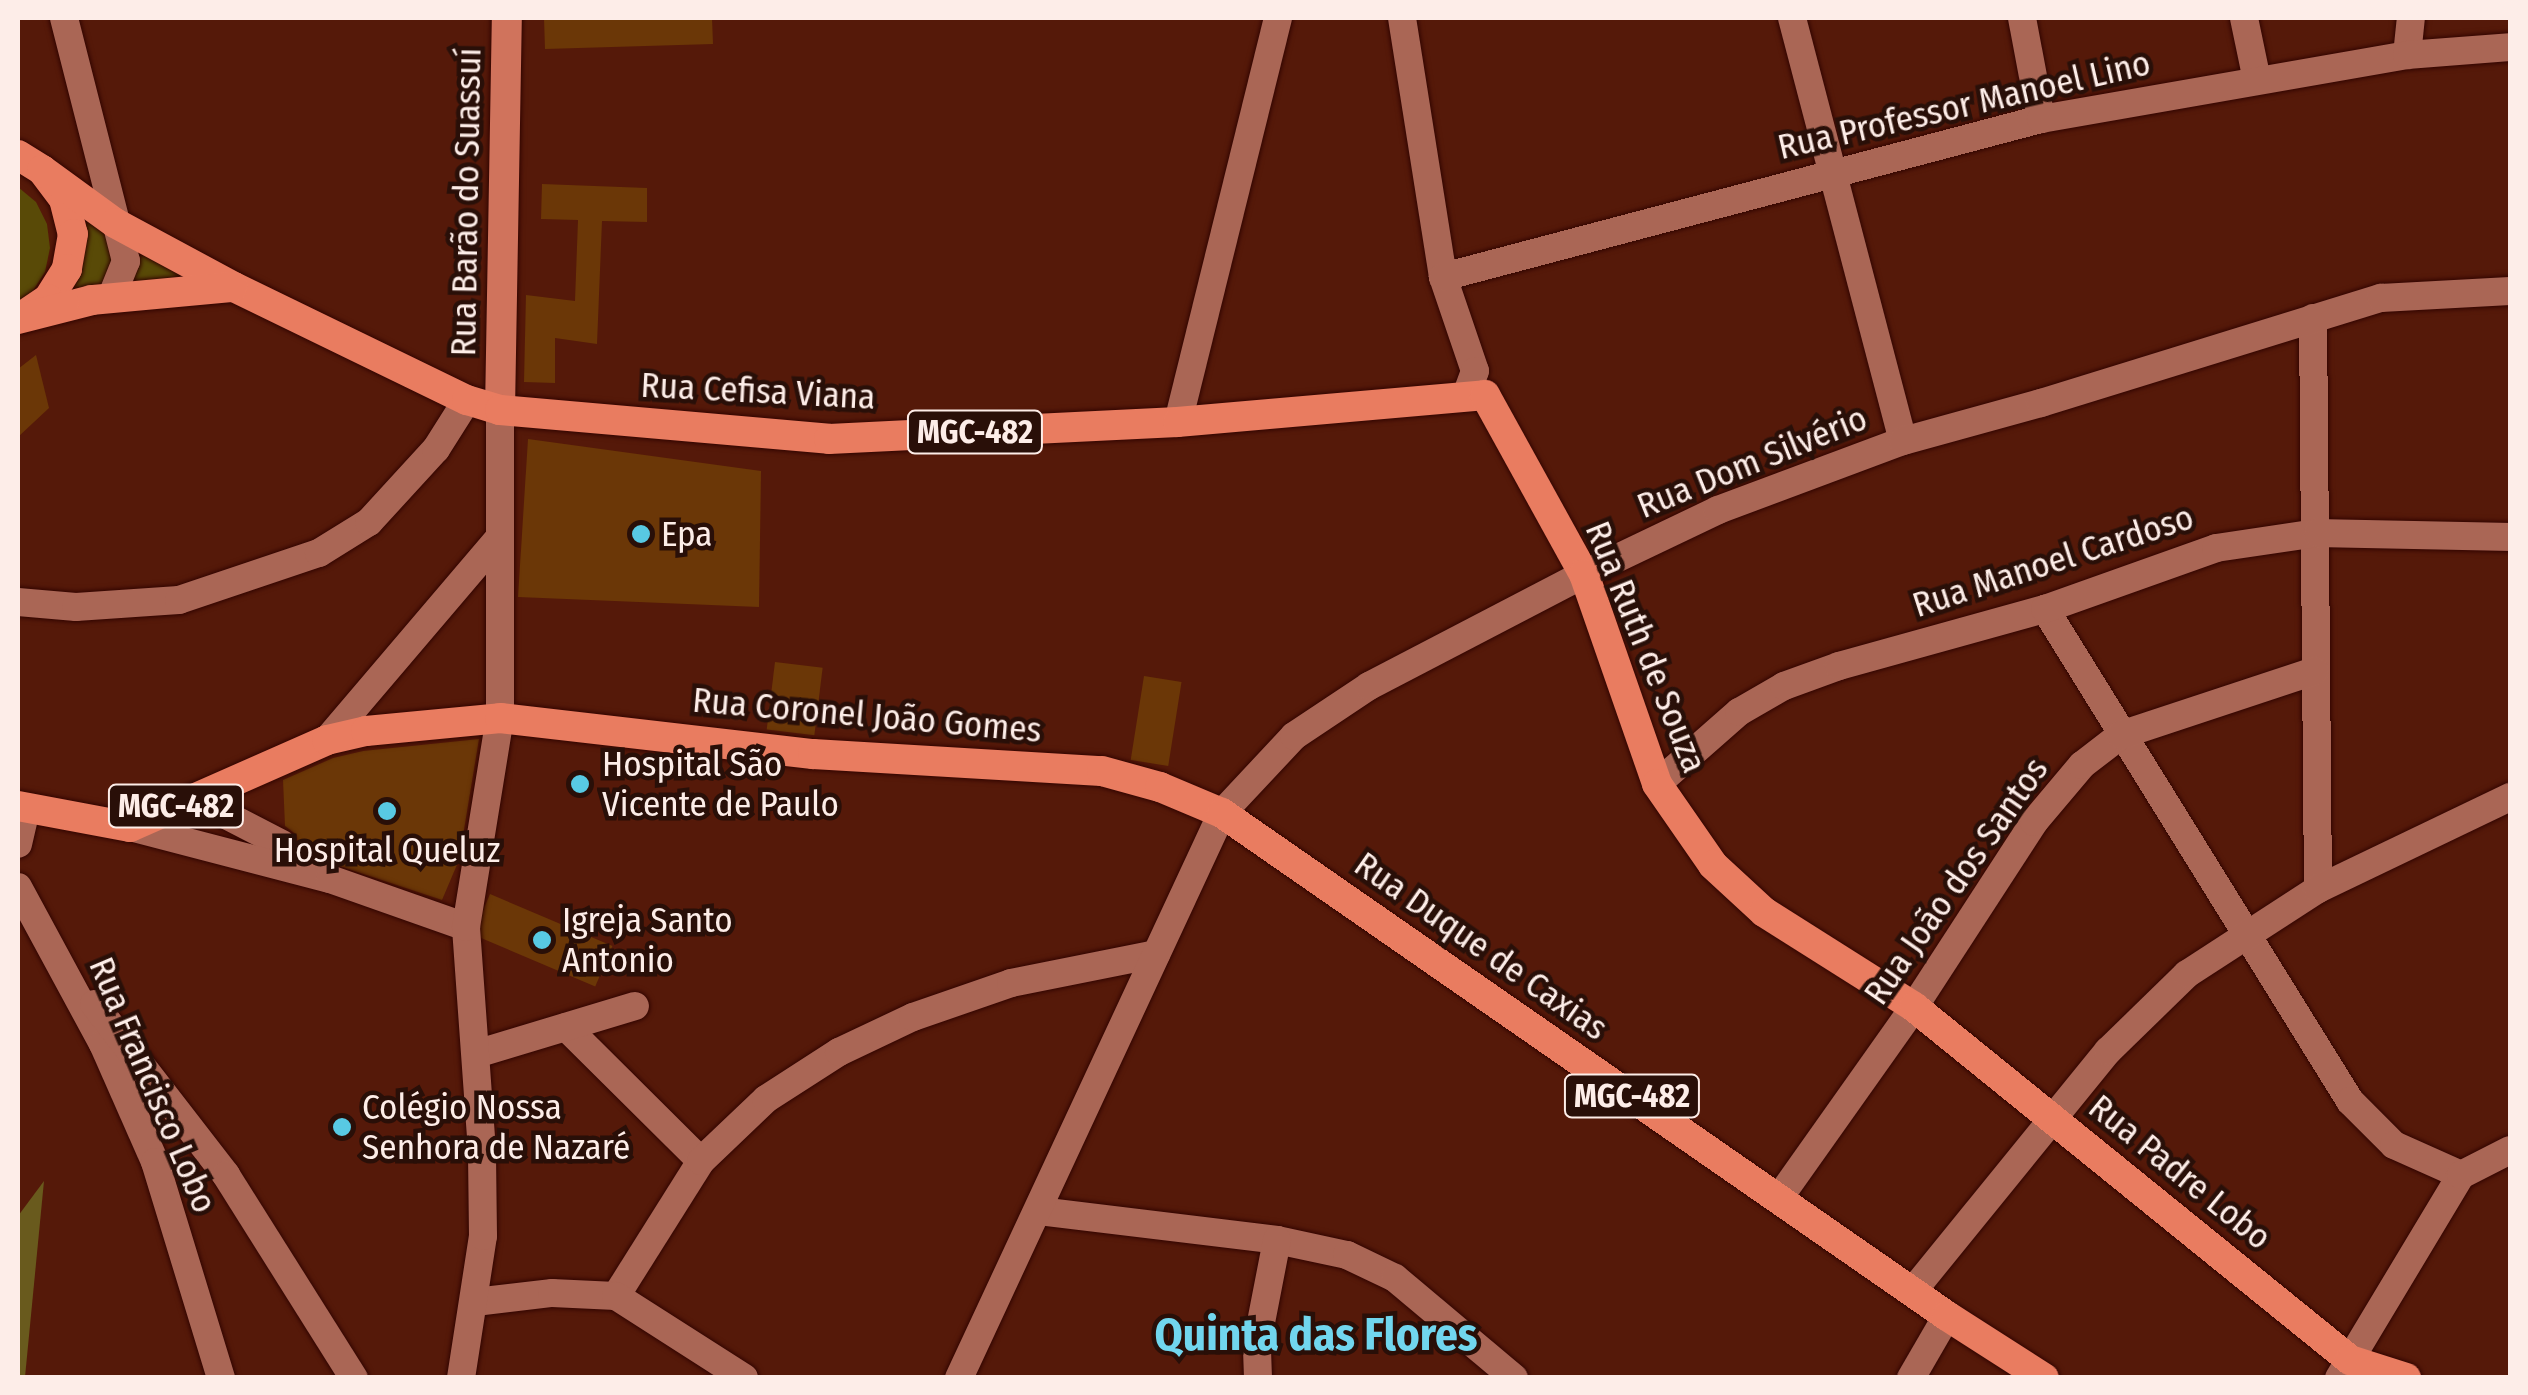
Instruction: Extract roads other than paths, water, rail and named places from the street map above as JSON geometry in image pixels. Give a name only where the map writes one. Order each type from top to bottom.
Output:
[{"type":"highway","name":"Rua Cefisa Viana","points":[[30,162],[116,223],[234,287],[487,401],[829,439],[1178,422],[1475,396]]},
{"type":"highway","name":"MGC-482","points":[[18,319],[48,299],[67,269],[72,234],[64,199],[30,162]]},
{"type":"highway","points":[[18,319],[110,298],[234,287]]},
{"type":"highway","name":"Rua Ruth de Souza","points":[[1475,396],[1584,574],[1656,784],[1713,865],[1764,912],[1914,1007]]},
{"type":"highway","name":"MGC-482","points":[[22,808],[130,827],[328,740],[366,731],[500,718]]},
{"type":"highway","name":"Rua Coronel João Gomes","points":[[500,718],[814,754],[1102,771],[1160,787],[1222,813]]},
{"type":"highway","name":"Rua Duque de Caxias","points":[[1222,813],[1912,1292],[2044,1378]]},
{"type":"highway","name":"Rua Padre Lobo","points":[[1914,1007],[2053,1116],[2344,1369],[2406,1378]]},
{"type":"main road","name":"Rua Barão do Suassuí","points":[[487,401],[507,18]]},
{"type":"street","points":[[64,18],[126,261],[110,298]]},
{"type":"street","points":[[1178,422],[1278,18]]},
{"type":"street","points":[[1402,18],[1443,277],[1475,371],[1475,396]]},
{"type":"street","points":[[1792,18],[1903,441]]},
{"type":"street","points":[[2022,18],[2040,119]]},
{"type":"street","points":[[2244,18],[2257,80]]},
{"type":"street","points":[[2407,56],[2411,18]]},
{"type":"street","name":"Rua Professor Manoel Lino","points":[[1443,277],[2040,119],[2407,56],[2510,47]]},
{"type":"street","name":"Rua Dom Silvério","points":[[959,1378],[1222,813],[1294,736],[1368,686],[1584,574],[1718,510],[1903,441],[2381,298],[2510,291]]},
{"type":"street","points":[[2313,318],[2318,533],[2318,889]]},
{"type":"street","points":[[18,602],[76,607],[179,600],[319,553],[369,522],[487,401]]},
{"type":"street","name":"Rua Barão do Suassuí","points":[[462,1378],[483,1236],[476,1054],[466,927],[500,718],[497,540],[487,401]]},
{"type":"street","name":"Rua Manoel Cardoso","points":[[1656,784],[1739,712],[1784,686],[1838,666],[2045,609],[2216,548],[2318,533],[2510,537]]},
{"type":"street","points":[[328,740],[497,540]]},
{"type":"street","points":[[2045,609],[2243,934],[2370,1125],[2394,1144],[2461,1175]]},
{"type":"street","name":"Rua João dos Santos","points":[[1780,1198],[1914,1007],[2034,822],[2082,765],[2120,735],[2315,670]]},
{"type":"street","points":[[194,798],[282,844]]},
{"type":"street","points":[[1912,1292],[2108,1051],[2174,986],[2243,934],[2318,889],[2510,798]]},
{"type":"street","points":[[18,844],[22,808]]},
{"type":"street","points":[[130,827],[330,879],[466,927]]},
{"type":"street","name":"Rua Francisco Lobo","points":[[18,886],[24,906],[67,973],[154,1162],[221,1378]]},
{"type":"street","points":[[616,1296],[701,1161],[766,1100],[839,1052],[913,1018],[1011,984],[1156,954]]},
{"type":"street","points":[[67,973],[133,1049],[226,1175],[354,1378]]},
{"type":"street","points":[[476,1054],[635,1006]]},
{"type":"street","points":[[566,1027],[701,1161]]},
{"type":"street","points":[[2344,1369],[2461,1175],[2510,1150]]},
{"type":"street","points":[[1038,1211],[1278,1240],[1347,1254],[1396,1278],[1514,1378]]},
{"type":"street","points":[[1258,1378],[1256,1343],[1278,1240]]},
{"type":"street","points":[[474,1302],[552,1293],[616,1296],[744,1378]]},
{"type":"street","points":[[1911,1378],[1947,1316]]},
{"type":"place","name":"Epa","points":[[641,534]]},
{"type":"place","name":"Hospital São Vicente de Paulo","points":[[580,784]]},
{"type":"place","name":"Hospital Queluz","points":[[387,811]]},
{"type":"place","name":"Igreja Santo Antonio","points":[[542,940]]},
{"type":"place","name":"Colégio Nossa Senhora de Nazaré","points":[[342,1127]]},
{"type":"district","name":"Quinta das Flores","points":[[1316,1336]]}]
